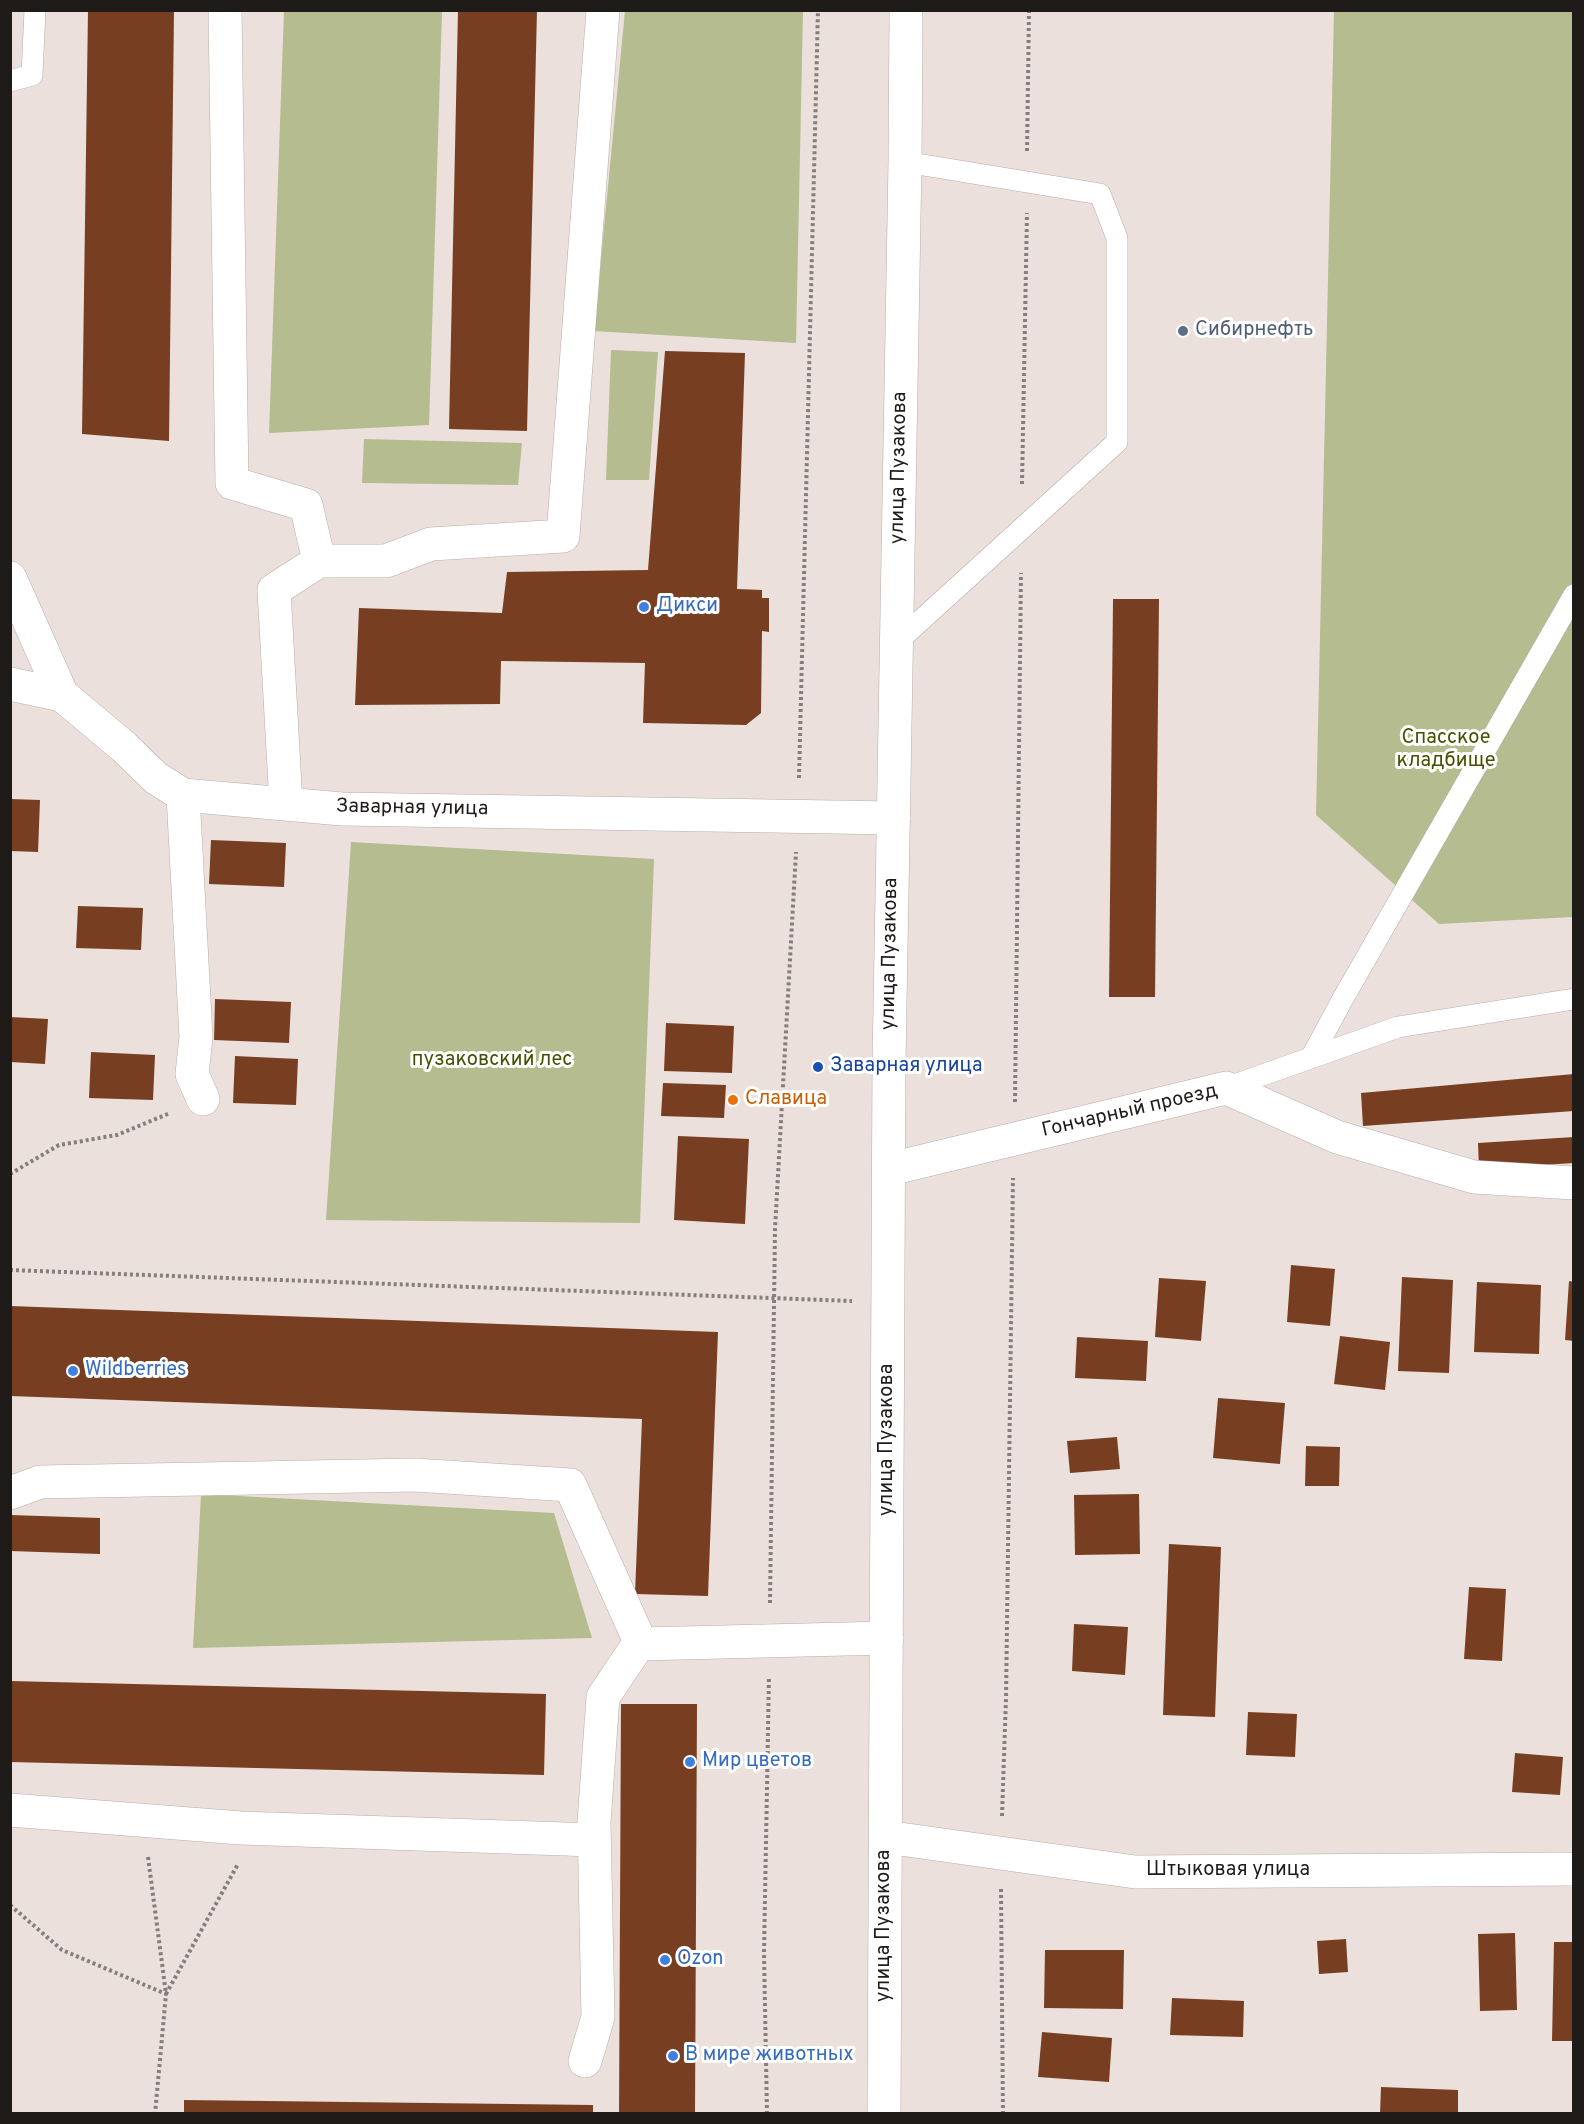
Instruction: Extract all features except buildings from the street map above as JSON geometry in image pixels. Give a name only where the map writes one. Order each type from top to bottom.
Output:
[{"type":"street","points":[[225,10],[232,483],[306,505],[319,561]]},
{"type":"street","points":[[286,804],[274,590],[319,561],[386,561],[432,544],[564,536],[603,10]]},
{"type":"street","name":"улица Пузакова","points":[[884,2114],[889,1062],[906,10]]},
{"type":"street","points":[[10,578],[62,695]]},
{"type":"street","name":"Заварная улица","points":[[10,684],[62,695],[124,747],[156,778],[183,795],[354,809],[894,818]]},
{"type":"street","points":[[183,795],[196,1037],[192,1074],[203,1099]]},
{"type":"street","name":"Гончарный проезд","points":[[890,1169],[1226,1088],[1337,1137],[1474,1177],[1574,1183]]},
{"type":"street","points":[[10,1493],[40,1482],[404,1475],[570,1485],[641,1644],[886,1638]]},
{"type":"street","points":[[585,2061],[598,2017],[594,1840],[603,1698],[640,1642]]},
{"type":"street","points":[[10,1810],[257,1829],[594,1840]]},
{"type":"street","name":"Штыковая улица","points":[[886,1837],[1135,1872],[1574,1869]]},
{"type":"lane","points":[[10,81],[32,75],[35,10]]},
{"type":"lane","points":[[897,642],[1117,442],[1117,238],[1100,194],[905,162]]},
{"type":"lane","points":[[1311,1058],[1352,982],[1574,595]]},
{"type":"lane","points":[[1226,1088],[1398,1027],[1574,999]]},
{"type":"path","points":[[767,2114],[764,1953],[775,1229],[797,816],[804,621],[818,10]]},
{"type":"path","points":[[1003,2114],[1000,1853],[1006,1698],[1029,10]]},
{"type":"path","points":[[10,1174],[59,1145],[117,1135],[203,1099]]},
{"type":"path","points":[[10,1270],[888,1302]]},
{"type":"path","points":[[144,1821],[166,1994],[155,2114]]},
{"type":"path","points":[[166,1994],[257,1829]]},
{"type":"path","points":[[10,1905],[62,1950],[166,1994]]},
{"type":"green space","points":[[284,11],[442,11],[429,425],[269,433]]},
{"type":"green space","points":[[625,11],[803,11],[796,343],[594,331]]},
{"type":"green space","name":"Спасское кладбище","points":[[1334,11],[1573,11],[1573,917],[1439,924],[1316,815]]},
{"type":"green space","points":[[611,350],[658,352],[649,480],[606,480]]},
{"type":"green space","points":[[364,439],[522,443],[518,485],[362,483]]},
{"type":"green space","name":"пузаковский лес","points":[[351,842],[654,859],[640,1223],[326,1220]]},
{"type":"green space","points":[[201,1494],[554,1513],[592,1638],[193,1648]]},
{"type":"place","name":"Сибирнефть","points":[[1183,331]]},
{"type":"place","name":"Дикси","points":[[644,607]]},
{"type":"place","name":"Заварная улица","points":[[818,1067]]},
{"type":"place","name":"Славица","points":[[733,1100]]},
{"type":"place","name":"Wildberries","points":[[73,1371]]},
{"type":"place","name":"Мир цветов","points":[[690,1762]]},
{"type":"place","name":"Ozon","points":[[665,1960]]},
{"type":"place","name":"В мире животных","points":[[673,2056]]}]
